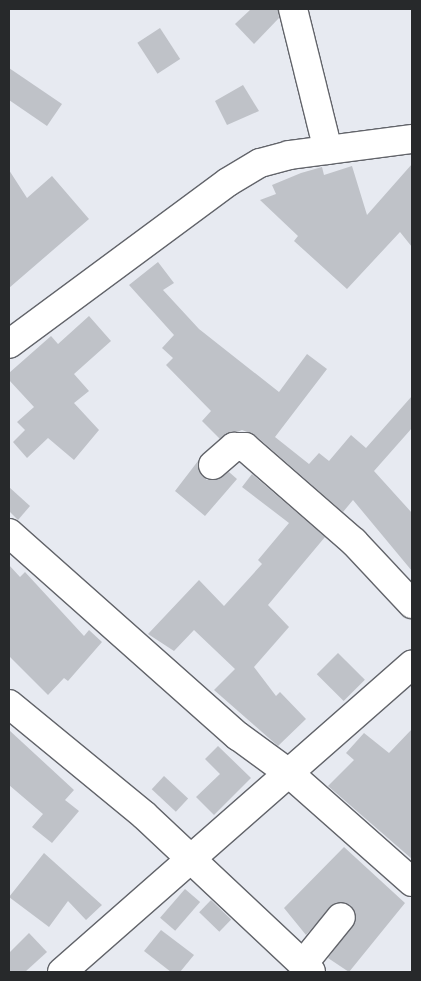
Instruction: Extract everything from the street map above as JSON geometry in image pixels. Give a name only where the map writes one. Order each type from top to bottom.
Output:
[{"type":"street","points":[[293,9],[328,150]]},
{"type":"street","points":[[9,344],[228,182],[260,163],[328,150],[412,139]]},
{"type":"street","points":[[213,465],[234,447],[245,448],[354,542],[412,604]]},
{"type":"street","points":[[9,533],[238,736],[290,774],[412,882]]},
{"type":"street","points":[[62,972],[290,774],[412,664]]},
{"type":"street","points":[[9,704],[192,858],[307,968],[341,917]]},
{"type":"building","points":[[251,9],[278,9],[279,18],[254,44],[235,24]]},
{"type":"building","points":[[160,28],[180,59],[158,74],[137,43]]},
{"type":"building","points":[[9,68],[62,104],[47,126],[9,100]]},
{"type":"building","points":[[243,85],[259,111],[227,125],[215,101]]},
{"type":"building","points":[[412,164],[412,247],[400,232],[347,289],[294,241],[298,236],[260,200],[276,194],[272,185],[301,173],[322,167],[324,175],[352,166],[367,215]]},
{"type":"building","points":[[9,170],[27,198],[52,176],[89,219],[9,288]]},
{"type":"building","points":[[158,262],[174,283],[163,290],[199,329],[279,392],[307,354],[327,369],[275,437],[309,464],[319,453],[329,461],[351,435],[366,448],[412,396],[412,428],[374,471],[412,513],[412,571],[353,500],[343,512],[255,435],[242,430],[220,439],[202,421],[211,411],[166,365],[173,358],[162,348],[174,335],[129,285]]},
{"type":"building","points":[[89,316],[111,341],[74,374],[89,391],[74,403],[99,430],[74,460],[48,438],[27,458],[13,442],[25,430],[17,422],[34,407],[9,380],[9,373],[51,336],[58,344]]},
{"type":"building","points":[[198,461],[201,475],[207,480],[216,480],[229,472],[237,479],[205,516],[175,491]]},
{"type":"building","points":[[252,474],[325,537],[268,605],[289,627],[254,667],[276,696],[280,692],[306,719],[278,746],[214,690],[235,669],[194,630],[174,651],[148,634],[199,580],[224,606],[262,564],[258,560],[289,523],[242,487]]},
{"type":"building","points":[[9,487],[30,506],[18,520],[9,511]]},
{"type":"building","points":[[9,565],[20,577],[25,572],[84,636],[89,630],[102,642],[68,681],[64,678],[48,695],[9,656]]},
{"type":"building","points":[[338,653],[365,680],[344,701],[317,674]]},
{"type":"building","points":[[412,729],[412,859],[328,786],[354,760],[346,753],[364,733],[389,753]]},
{"type":"building","points":[[9,730],[74,790],[65,800],[79,811],[52,843],[32,827],[43,814],[9,785]]},
{"type":"building","points":[[218,746],[251,778],[214,815],[196,797],[220,774],[205,759]]},
{"type":"building","points":[[164,776],[188,799],[176,812],[152,789]]},
{"type":"building","points":[[344,847],[405,903],[349,972],[328,958],[356,920],[351,905],[335,903],[306,935],[284,908]]},
{"type":"building","points":[[44,853],[102,905],[86,920],[68,901],[49,927],[9,897]]},
{"type":"building","points":[[185,889],[200,902],[175,931],[160,918]]},
{"type":"building","points":[[211,900],[231,919],[219,932],[199,912]]},
{"type":"building","points":[[161,930],[194,955],[180,972],[171,972],[144,951]]},
{"type":"building","points":[[29,933],[47,952],[25,972],[9,972],[9,953]]}]
